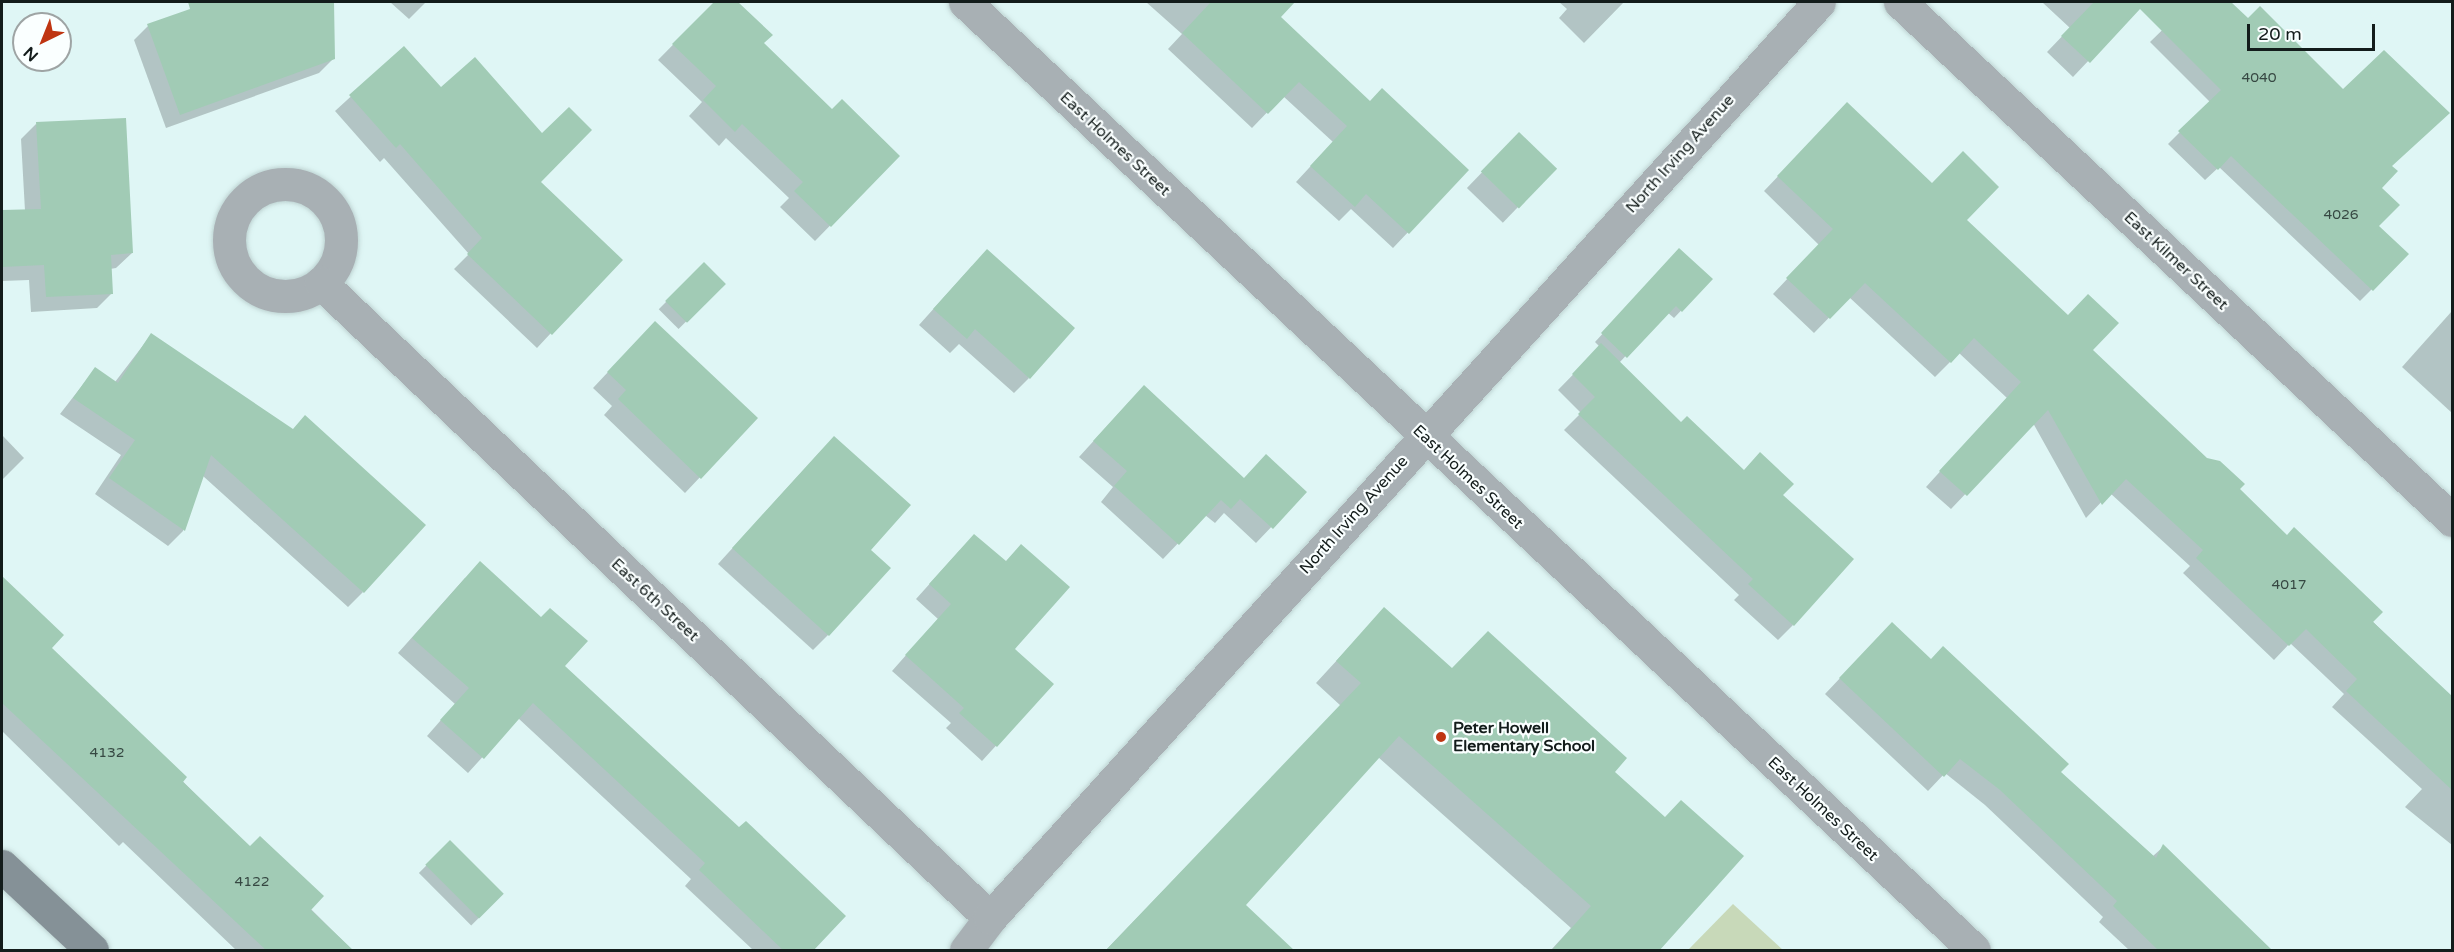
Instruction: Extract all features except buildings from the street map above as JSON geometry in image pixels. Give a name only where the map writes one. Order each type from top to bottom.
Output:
[{"type":"street","name":"East Holmes Street","points":[[965,2],[1974,951]]},
{"type":"street","name":"North Irving Avenue","points":[[966,951],[990,918],[1819,2]]},
{"type":"street","name":"East Kilmer Street","points":[[1900,2],[2452,520]]},
{"type":"street","name":"East 6th Street","points":[[321,283],[990,918]]},
{"type":"street","points":[[2,866],[92,951]]},
{"type":"green space","points":[[1733,904],[1783,950],[1688,950]]},
{"type":"place","name":"Peter Howell Elementary School","points":[[1441,737]]}]
